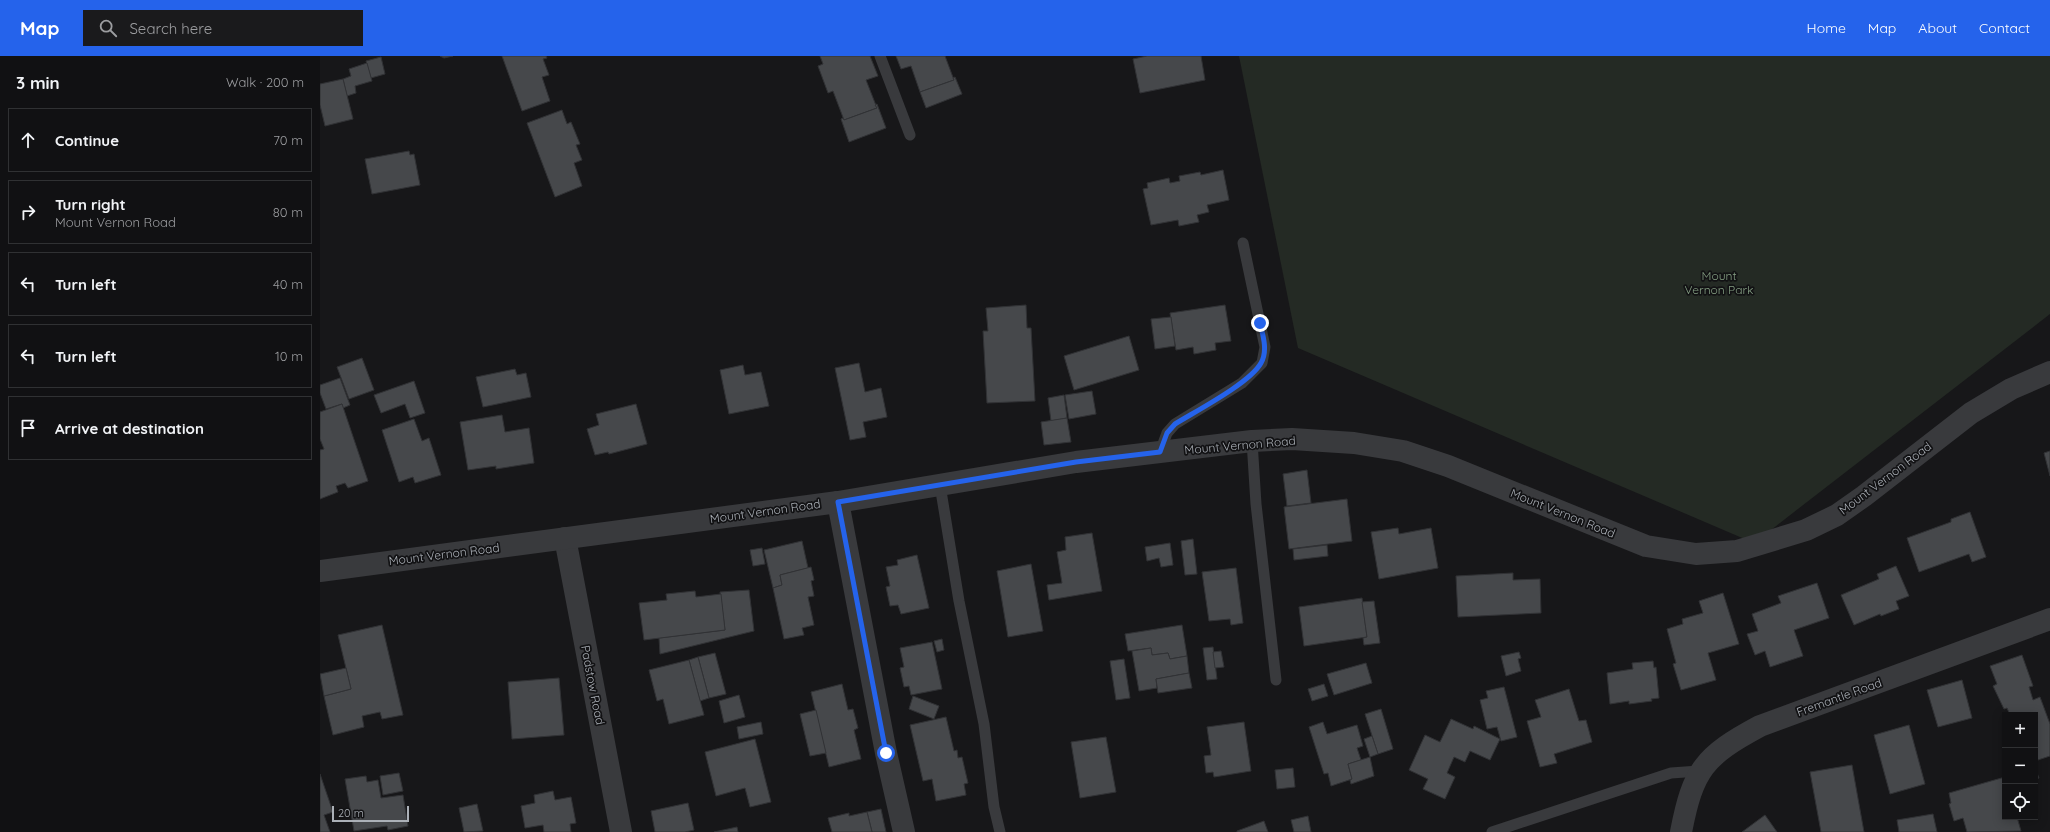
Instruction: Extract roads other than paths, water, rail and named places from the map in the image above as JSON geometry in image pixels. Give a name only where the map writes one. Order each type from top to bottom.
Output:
[{"type":"street","name":"Mount Vernon Road","points":[[320,571],[838,502],[1076,462],[1252,441],[1292,439],[1354,443],[1403,451],[1448,466],[1646,546],[1696,554],[1730,551],[1806,530],[1837,515],[1864,496],[1971,413],[2011,389],[2050,372]]},
{"type":"street","points":[[838,502],[886,753],[904,832]]},
{"type":"street","name":"Padstow Road","points":[[565,538],[621,832]]},
{"type":"street","name":"Fremantle Road","points":[[1680,832],[1688,797],[1699,771],[1717,752],[1735,739],[1760,726],[2050,619]]},
{"type":"lane","points":[[880,56],[910,135]]},
{"type":"lane","points":[[1160,452],[1167,433],[1175,424],[1242,382],[1262,363],[1265,347],[1243,243]]},
{"type":"lane","points":[[1252,441],[1256,504],[1276,680]]},
{"type":"lane","points":[[940,485],[966,640],[984,724],[994,807],[1000,832]]},
{"type":"lane","points":[[1492,832],[1671,773],[1699,771]]},
{"type":"park label","name":"Mount Vernon Park","points":[[1719,282]]}]
